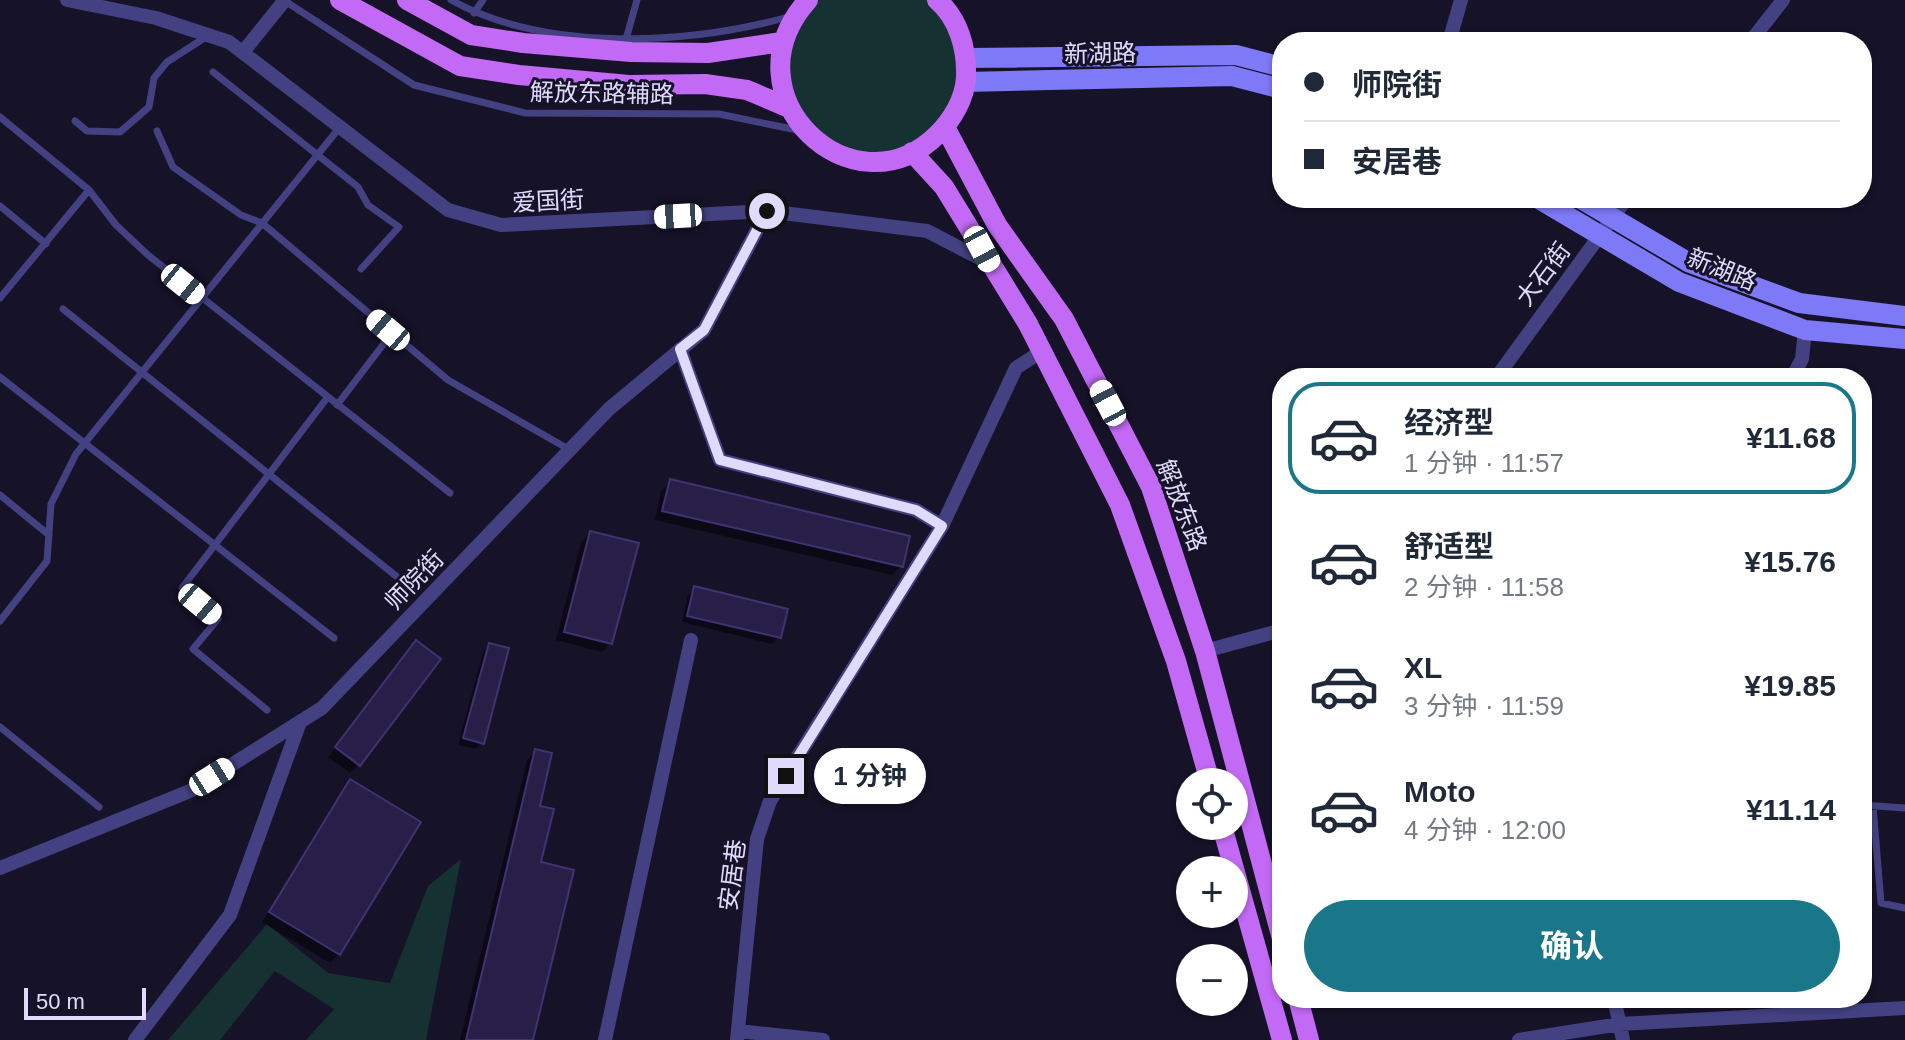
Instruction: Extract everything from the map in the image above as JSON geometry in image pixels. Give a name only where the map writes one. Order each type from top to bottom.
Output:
[{"type":"main road","points":[[340,0],[460,66],[629,85],[705,84],[747,90],[787,107]]},
{"type":"main road","points":[[407,0],[471,35],[523,43],[631,52],[708,53],[782,42]]},
{"type":"main road","points":[[808,0],[794,16],[782,42],[778,71],[787,107],[804,131],[827,149],[854,159],[884,160],[912,152],[945,127],[959,106],[966,82],[966,58],[959,30],[937,0]]},
{"type":"main road","name":"新湖路","points":[[966,58],[1236,55],[1272,64]]},
{"type":"main road","name":"新湖路","points":[[966,82],[1232,76],[1272,86]]},
{"type":"main road","name":"解放东路","points":[[945,127],[997,225],[1064,319],[1151,487],[1205,651],[1272,902]]},
{"type":"main road","points":[[912,152],[944,187],[991,264],[1042,351],[1120,505],[1176,661],[1206,768]]},
{"type":"main road","name":"新湖路","points":[[1562,208],[1688,262],[1799,303],[1905,316]]},
{"type":"main road","name":"新湖路","points":[[1589,208],[1606,226],[1679,282],[1805,330],[1905,339]]},
{"type":"main road","points":[[1226,840],[1272,1004]]},
{"type":"main road","points":[[1273,1008],[1282,1040]]},
{"type":"main road","points":[[1301,1008],[1309,1040]]},
{"type":"street","name":"爱国街","points":[[67,0],[211,33],[243,52],[448,210],[501,225],[767,211],[927,231],[991,264]]},
{"type":"street","points":[[243,52],[283,0]]},
{"type":"street","points":[[1452,32],[1461,0]]},
{"type":"street","points":[[1758,32],[1783,0]]},
{"type":"street","name":"大石街","points":[[1503,368],[1620,208]]},
{"type":"street","name":"师院街","points":[[0,868],[190,791],[322,708],[609,409],[704,330],[767,211]]},
{"type":"street","points":[[1797,368],[1802,359],[1805,330]]},
{"type":"street","points":[[680,349],[720,460],[916,510],[942,526]]},
{"type":"street","name":"安居巷","points":[[738,1035],[757,839],[770,801],[942,526],[1016,368],[1042,351]]},
{"type":"street","points":[[1205,651],[1272,633]]},
{"type":"street","points":[[605,1040],[691,640]]},
{"type":"street","points":[[135,1040],[230,915],[300,722]]},
{"type":"street","points":[[1872,1007],[1905,1008]]},
{"type":"street","points":[[1616,1008],[1623,1040]]},
{"type":"street","points":[[1519,1040],[1620,1024],[1795,1008]]},
{"type":"street","points":[[738,1035],[823,1040]]},
{"type":"lane","name":"解放东路辅路","points":[[283,0],[414,85],[525,113],[719,114],[804,131]]},
{"type":"lane","points":[[451,0],[474,13],[532,29],[626,39],[736,32],[794,16]]},
{"type":"lane","points":[[474,13],[483,0]]},
{"type":"lane","points":[[626,39],[637,0]]},
{"type":"lane","points":[[75,121],[87,131],[120,132],[149,107],[154,78],[167,62],[211,33]]},
{"type":"lane","points":[[213,72],[358,187],[368,205],[399,227],[361,269]]},
{"type":"lane","points":[[0,117],[89,190],[116,225],[201,298],[450,493]]},
{"type":"lane","points":[[0,621],[47,561],[51,504],[83,444],[340,127]]},
{"type":"lane","points":[[157,131],[173,167],[241,215],[262,223],[448,380],[570,450]]},
{"type":"lane","points":[[0,298],[89,190]]},
{"type":"lane","points":[[0,206],[46,244]]},
{"type":"lane","points":[[63,309],[396,576]]},
{"type":"lane","points":[[337,405],[392,333]]},
{"type":"lane","points":[[0,377],[334,638]]},
{"type":"lane","points":[[267,710],[193,649],[218,619],[182,588],[212,544],[327,398]]},
{"type":"lane","points":[[0,495],[49,535]]},
{"type":"lane","points":[[0,727],[99,807]]},
{"type":"lane","points":[[1905,808],[1873,806],[1881,903],[1905,908]]},
{"type":"green space","points":[[808,0],[937,0],[944,6],[966,82],[930,142],[854,159],[787,107],[794,16]]},
{"type":"green space","points":[[461,859],[426,1040],[306,1040],[334,1009],[275,971],[220,1040],[168,1040],[267,924],[328,973],[390,983],[428,886]]},
{"type":"building","points":[[670,479],[910,536],[903,567],[662,511]]},
{"type":"building","points":[[590,531],[639,543],[612,644],[564,632]]},
{"type":"building","points":[[694,586],[788,609],[781,638],[687,616]]},
{"type":"building","points":[[416,640],[441,659],[360,766],[335,747]]},
{"type":"building","points":[[489,643],[509,648],[484,744],[463,738]]},
{"type":"building","points":[[535,749],[552,753],[540,806],[554,809],[541,862],[574,870],[533,1040],[466,1040]]},
{"type":"building","points":[[350,779],[421,822],[340,955],[269,912]]},
{"type":"route","points":[[767,211],[704,330],[680,349],[720,460],[916,510],[942,526],[786,776]]}]
